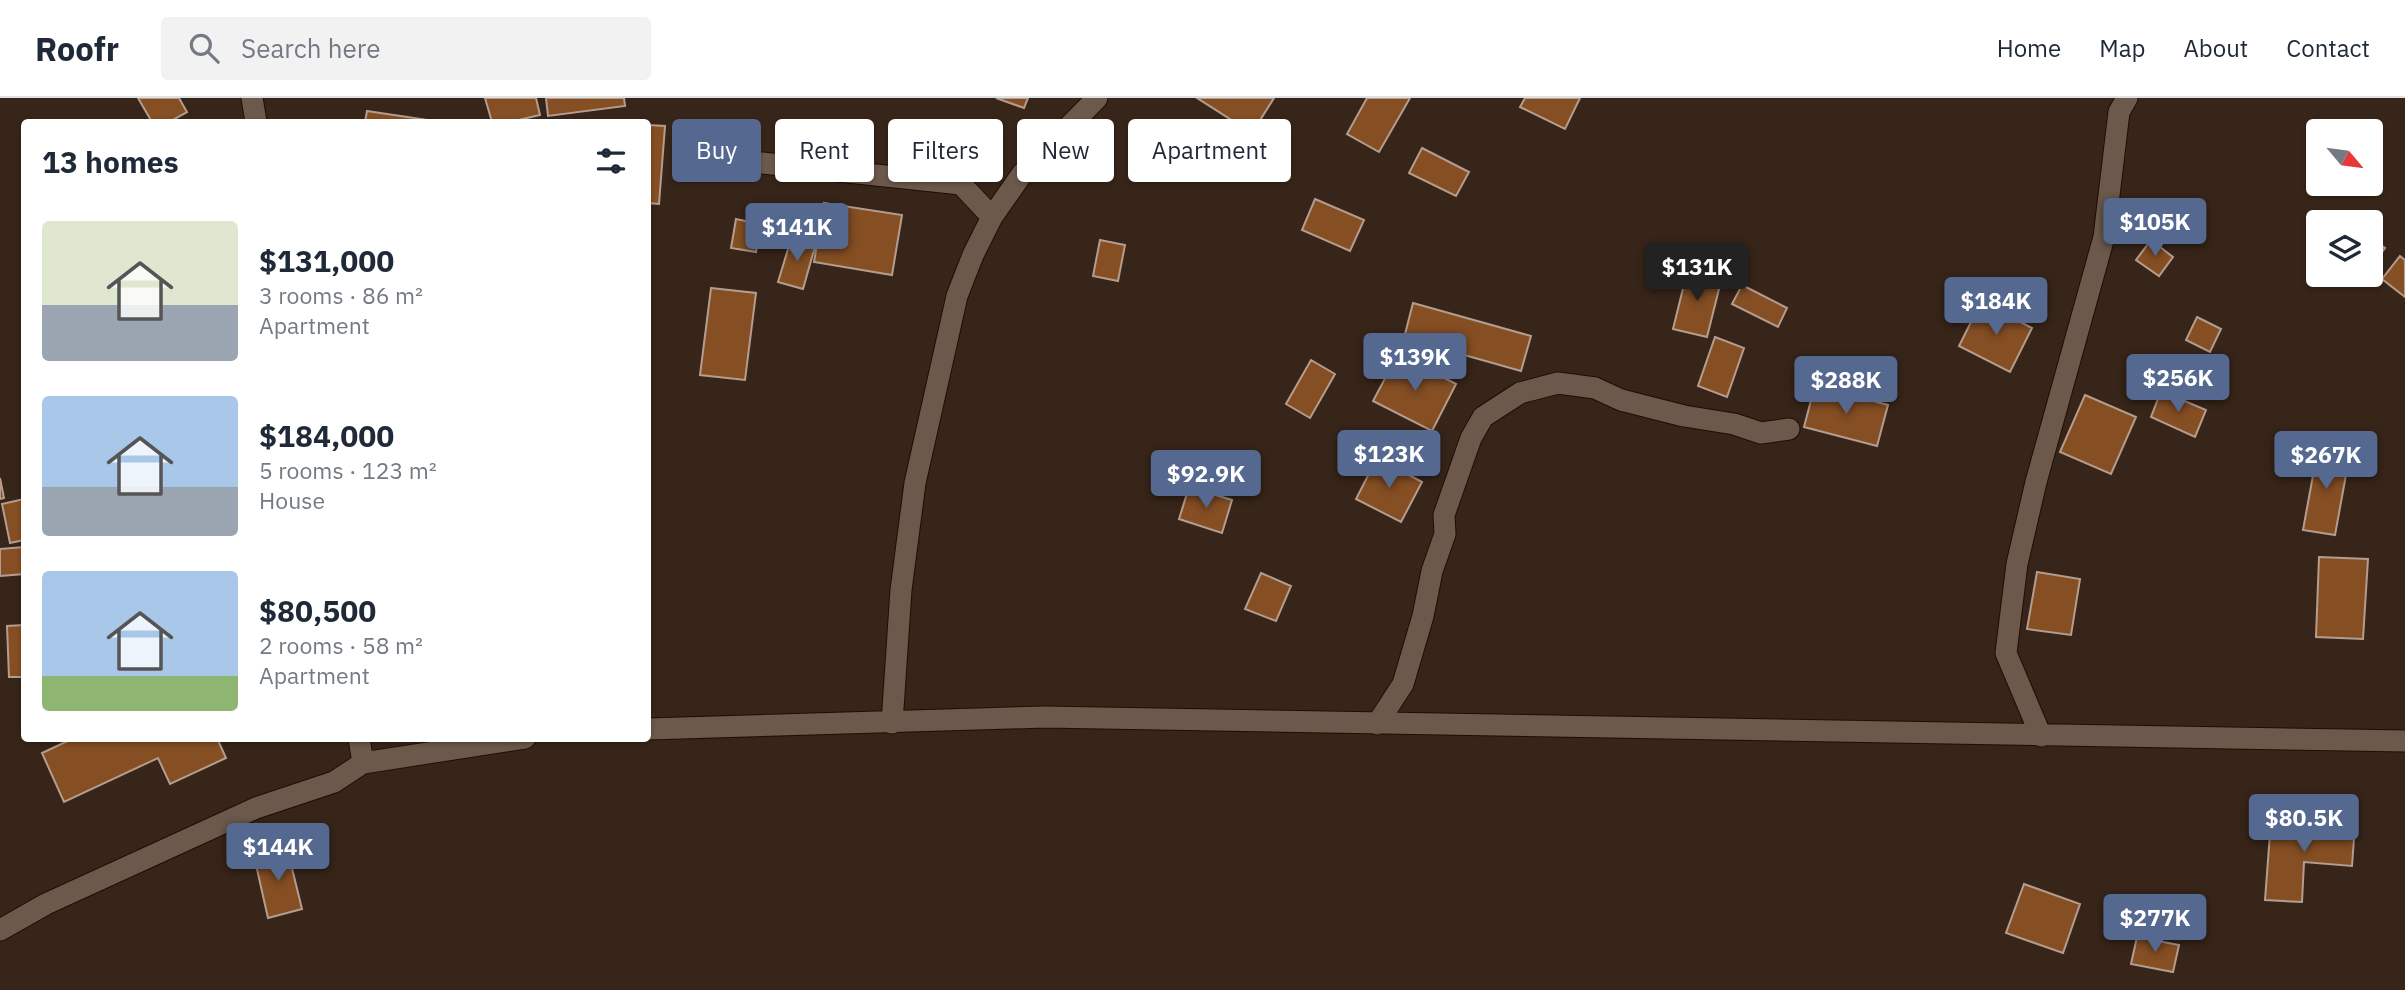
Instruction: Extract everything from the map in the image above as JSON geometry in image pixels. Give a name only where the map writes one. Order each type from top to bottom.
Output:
[{"type":"street","points":[[253,98],[256,119]]},
{"type":"street","points":[[892,723],[901,590],[915,483],[957,296],[992,217],[1022,174],[1097,98]]},
{"type":"street","points":[[2041,736],[2006,653],[2017,564],[2036,482],[2104,237],[2119,112],[2127,98]]},
{"type":"street","points":[[762,163],[961,184],[992,217]]},
{"type":"street","points":[[1377,724],[1403,684],[1423,616],[1432,571],[1445,534],[1444,515],[1471,438],[1483,417],[1520,393],[1559,383],[1595,388],[1621,400],[1684,416],[1734,424],[1761,433],[1789,429]]},
{"type":"street","points":[[651,729],[1045,718],[2405,741]]},
{"type":"street","points":[[360,742],[363,762]]},
{"type":"street","points":[[0,930],[46,904],[256,808],[334,782],[363,762],[498,742]]},
{"type":"building","points":[[138,98],[179,98],[187,112],[174,119],[150,119]]},
{"type":"building","points":[[485,98],[536,98],[540,115],[523,119],[491,119]]},
{"type":"building","points":[[546,98],[624,98],[625,106],[548,116]]},
{"type":"building","points":[[996,98],[1028,98],[1024,108]]},
{"type":"building","points":[[1197,98],[1274,98],[1261,119],[1230,119]]},
{"type":"building","points":[[1367,98],[1410,98],[1379,152],[1347,134]]},
{"type":"building","points":[[1525,98],[1580,98],[1565,129],[1520,107]]},
{"type":"building","points":[[367,111],[421,119],[366,119]]},
{"type":"building","points":[[651,125],[665,126],[659,204],[651,203]]},
{"type":"building","points":[[1422,148],[1469,172],[1456,196],[1409,173]]},
{"type":"building","points":[[1315,199],[1364,220],[1350,251],[1302,230]]},
{"type":"building","points":[[824,203],[902,215],[892,275],[814,262]]},
{"type":"building","points":[[736,219],[760,224],[756,252],[731,248]]},
{"type":"building","points":[[792,236],[816,243],[803,289],[778,282]]},
{"type":"building","points":[[1100,240],[1125,245],[1118,281],[1093,276]]},
{"type":"building","points":[[2151,240],[2173,257],[2159,276],[2136,260]]},
{"type":"building","points":[[2400,256],[2405,260],[2405,297],[2383,280]]},
{"type":"building","points":[[1688,268],[1722,277],[1707,337],[1673,329]]},
{"type":"building","points":[[1742,285],[1787,308],[1778,327],[1732,304]]},
{"type":"building","points":[[711,288],[756,293],[745,380],[700,375]]},
{"type":"building","points":[[1981,302],[2032,328],[2010,372],[1959,346]]},
{"type":"building","points":[[1413,303],[1531,336],[1521,371],[1404,338]]},
{"type":"building","points":[[2197,317],[2221,329],[2210,352],[2186,340]]},
{"type":"building","points":[[1715,337],[1744,348],[1727,397],[1698,386]]},
{"type":"building","points":[[1398,354],[1456,384],[1432,431],[1373,401]]},
{"type":"building","points":[[1311,360],[1335,374],[1310,418],[1286,404]]},
{"type":"building","points":[[1815,385],[1888,405],[1877,446],[1804,427]]},
{"type":"building","points":[[2161,391],[2206,410],[2195,437],[2151,417]]},
{"type":"building","points":[[2085,395],[2136,417],[2111,474],[2060,452]]},
{"type":"building","points":[[2318,448],[2350,453],[2335,535],[2303,530]]},
{"type":"building","points":[[1377,458],[1422,482],[1401,522],[1356,499]]},
{"type":"building","points":[[0,478],[4,498],[0,499]]},
{"type":"building","points":[[1189,487],[1232,500],[1222,533],[1179,519]]},
{"type":"building","points":[[21,500],[21,541],[10,543],[2,504]]},
{"type":"building","points":[[21,547],[21,574],[0,576],[0,549]]},
{"type":"building","points":[[2319,557],[2368,559],[2363,639],[2316,637]]},
{"type":"building","points":[[2037,572],[2080,579],[2071,635],[2027,629]]},
{"type":"building","points":[[1261,573],[1291,586],[1276,621],[1245,609]]},
{"type":"building","points":[[21,625],[21,677],[9,677],[7,626]]},
{"type":"building","points":[[65,742],[219,742],[226,758],[170,784],[158,758],[64,802],[42,753]]},
{"type":"building","points":[[2271,820],[2355,825],[2352,866],[2304,862],[2302,902],[2265,900]]},
{"type":"building","points":[[287,848],[302,909],[268,918],[254,856]]},
{"type":"building","points":[[2024,884],[2080,904],[2063,953],[2006,933]]},
{"type":"building","points":[[2137,937],[2179,945],[2173,972],[2131,964]]}]
